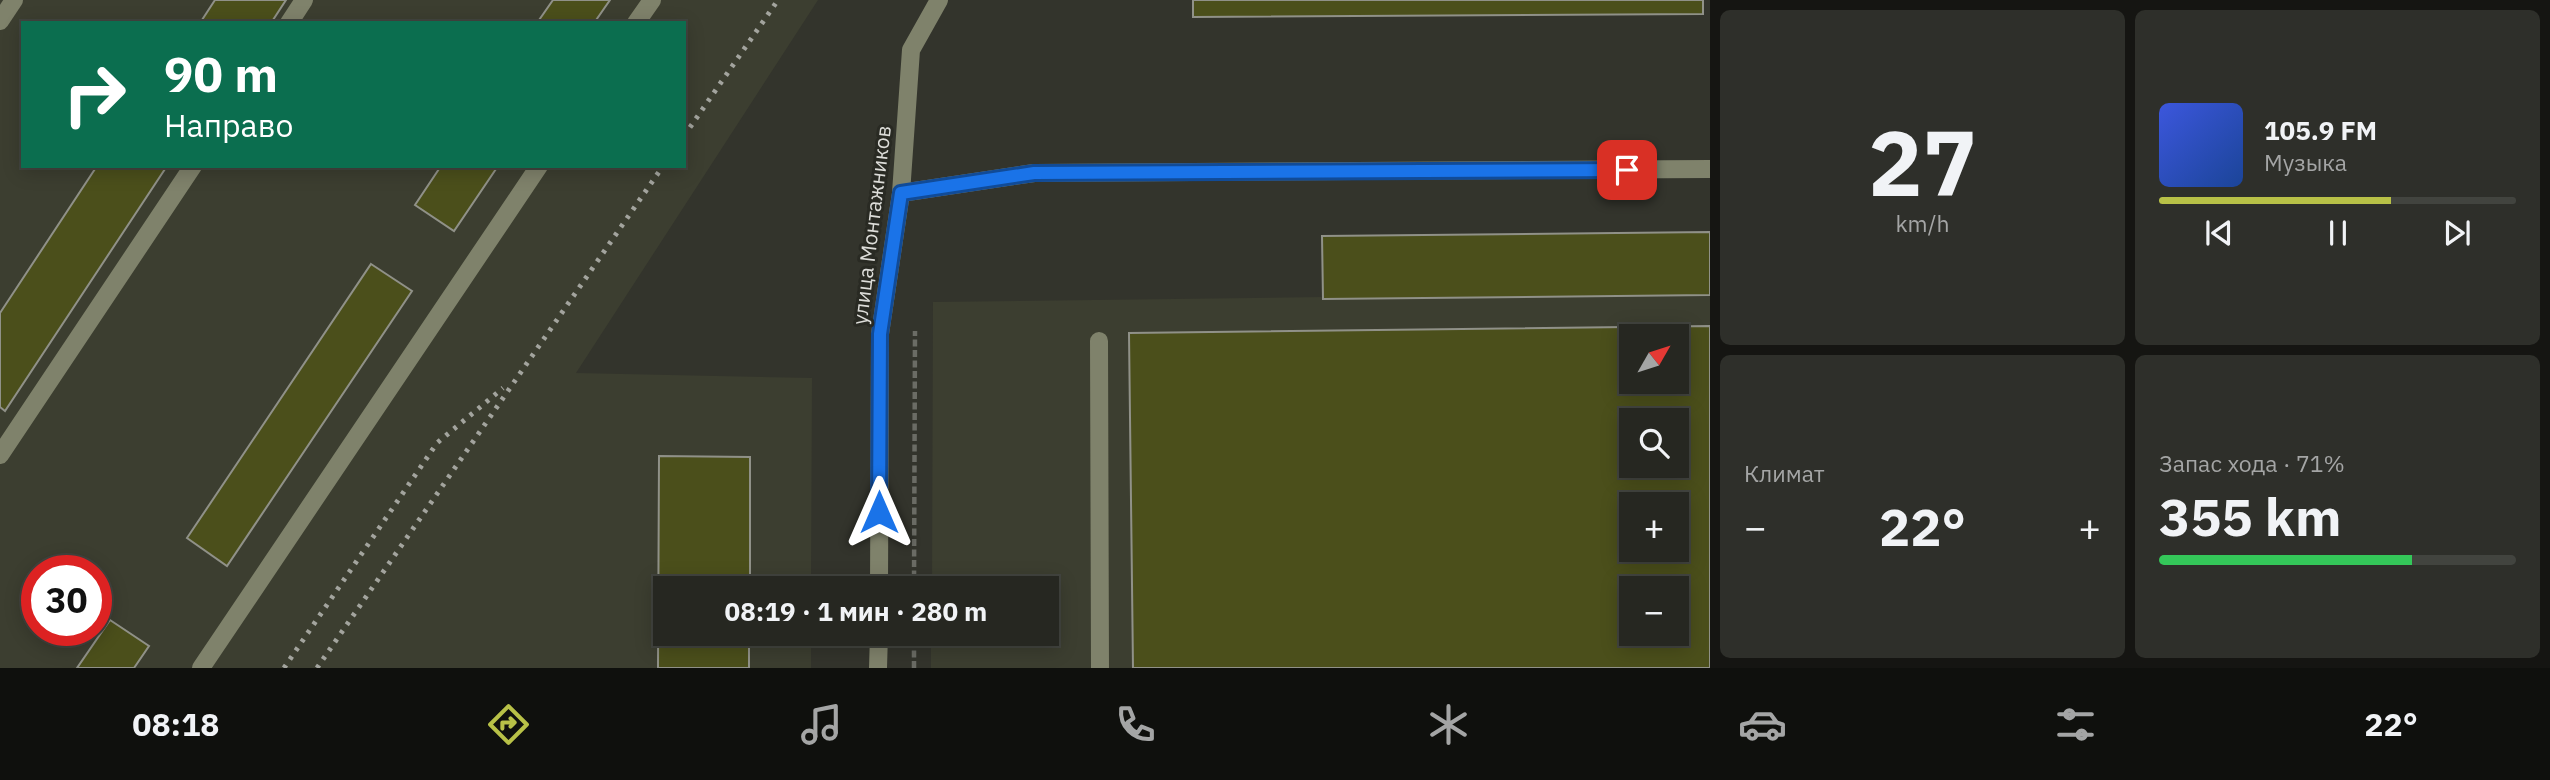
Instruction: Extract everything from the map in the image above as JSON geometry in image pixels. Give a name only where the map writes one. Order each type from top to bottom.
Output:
[{"type":"street","points":[[0,21],[14,0]]},
{"type":"street","points":[[290,21],[304,0]]},
{"type":"street","points":[[637,21],[652,0]]},
{"type":"street","name":"улица Монтажников","points":[[879,576],[880,334],[901,193],[911,50],[939,0]]},
{"type":"street","points":[[0,455],[192,168]]},
{"type":"street","points":[[201,668],[538,168]]},
{"type":"street","points":[[901,193],[1034,173],[1710,169]]},
{"type":"street","points":[[1099,341],[1100,668]]},
{"type":"street","points":[[878,668],[879,646]]},
{"type":"path","points":[[914,576],[915,331]]},
{"type":"path","points":[[914,646],[914,668]]},
{"type":"shaded area","points":[[0,0],[818,0],[576,373],[812,378],[811,576],[653,576],[653,646],[811,646],[811,668],[0,668]]},
{"type":"shaded area","points":[[1710,292],[1710,668],[931,668],[931,646],[1059,646],[1059,576],[932,576],[933,302]]},
{"type":"building","points":[[215,0],[286,0],[272,21],[201,21]]},
{"type":"building","points":[[553,0],[610,0],[595,21],[538,21]]},
{"type":"building","points":[[1193,0],[1703,0],[1703,14],[1193,17]]},
{"type":"building","points":[[96,168],[166,168],[5,411],[0,407],[0,313]]},
{"type":"building","points":[[440,168],[497,168],[454,231],[415,205]]},
{"type":"building","points":[[1710,232],[1710,295],[1323,299],[1322,236]]},
{"type":"building","points":[[371,264],[412,291],[227,566],[187,538]]},
{"type":"building","points":[[1689,326],[1710,326],[1710,668],[1133,668],[1129,333],[1619,327],[1619,394],[1689,394]]},
{"type":"building","points":[[659,456],[750,457],[750,576],[658,576]]},
{"type":"building","points":[[112,621],[149,646],[134,668],[77,668],[92,646],[112,646]]},
{"type":"building","points":[[658,646],[749,646],[749,668],[658,668]]},
{"type":"railway","points":[[686,133],[778,0]]},
{"type":"railway","points":[[317,668],[662,168]]},
{"type":"railway","points":[[284,668],[437,443],[503,388]]},
{"type":"route","points":[[879,512],[880,334],[901,193],[1034,173],[1129,175],[1627,170]]}]
